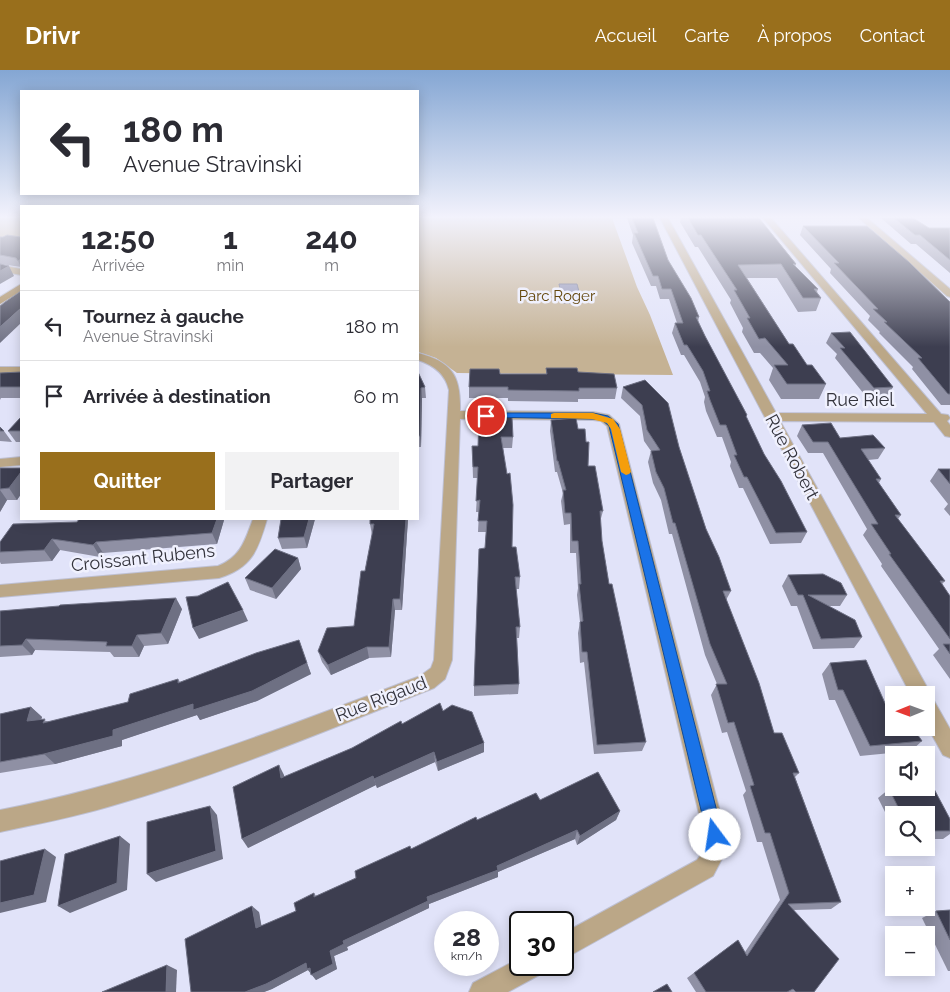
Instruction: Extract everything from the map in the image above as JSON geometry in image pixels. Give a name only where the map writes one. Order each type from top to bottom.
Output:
[{"type":"street","name":"Rue Robert","points":[[687,261],[916,686]]},
{"type":"street","points":[[805,261],[944,418],[950,433]]},
{"type":"street","points":[[913,261],[950,294]]},
{"type":"street","points":[[0,268],[20,272]]},
{"type":"street","points":[[0,301],[20,288]]},
{"type":"street","name":"Rue Rigaud","points":[[0,821],[72,807],[151,785],[434,678],[442,668],[443,660],[455,390],[452,379],[438,365],[419,356]]},
{"type":"street","points":[[0,370],[20,370]]},
{"type":"street","points":[[453,416],[593,416],[605,418],[613,424],[715,835],[713,858],[705,868],[574,941]]},
{"type":"street","name":"Rue Riel","points":[[770,417],[944,418]]},
{"type":"street","points":[[0,463],[20,461]]},
{"type":"street","name":"Croissant Rubens","points":[[0,591],[219,572],[236,566],[246,556],[260,520]]},
{"type":"street","points":[[935,721],[950,748]]},
{"type":"street","points":[[482,992],[510,985],[520,976]]},
{"type":"green space","name":"Parc Roger","points":[[419,261],[628,261],[673,375],[457,373],[436,358],[419,352]]},
{"type":"water","points":[[559,284],[577,284],[582,303],[563,303]]},
{"type":"building","points":[[646,261],[669,261],[691,298],[699,317],[696,317],[705,336],[747,415],[764,454],[781,481],[807,532],[776,533],[747,477],[744,477],[734,455],[737,455],[726,425],[720,425],[707,391],[710,391],[703,371],[687,345],[684,345],[675,323],[683,323],[671,289],[662,289],[658,276],[653,276]]},
{"type":"building","points":[[718,261],[794,261],[796,264],[793,264],[818,289],[814,289],[821,298],[803,298],[781,264],[738,265],[789,344],[793,344],[807,365],[812,365],[826,384],[787,384],[774,365],[788,365],[765,338],[759,339],[747,318],[750,318],[734,290],[737,290]]},
{"type":"building","points":[[837,261],[908,261],[950,302],[950,394],[918,358],[922,358],[884,322],[887,322],[873,309],[878,309],[834,263],[839,263]]},
{"type":"building","points":[[0,264],[9,266],[0,271]]},
{"type":"building","points":[[20,292],[20,309],[0,327],[0,306]]},
{"type":"building","points":[[850,332],[893,387],[874,388],[840,348],[845,348],[831,333]]},
{"type":"building","points":[[546,368],[577,368],[578,372],[614,374],[617,388],[579,388],[579,391],[508,390],[508,387],[469,387],[470,369],[499,369],[500,374],[547,374]]},
{"type":"building","points":[[20,372],[20,387],[0,387],[0,373]]},
{"type":"building","points":[[419,374],[425,387],[421,388],[420,436]]},
{"type":"building","points":[[645,380],[668,403],[679,447],[706,529],[719,557],[731,591],[723,591],[759,683],[774,733],[782,733],[799,773],[793,773],[841,902],[788,904],[839,959],[814,992],[796,992],[793,989],[787,992],[706,992],[694,973],[738,940],[747,956],[789,893],[770,833],[765,833],[750,786],[754,785],[734,722],[728,723],[716,684],[727,684],[710,644],[675,523],[673,523],[664,488],[656,472],[651,451],[660,450],[647,430],[642,405],[623,387]]},
{"type":"building","points":[[512,417],[513,437],[501,437],[507,474],[510,473],[513,505],[512,547],[516,547],[520,577],[515,577],[520,627],[516,627],[519,684],[474,686],[479,549],[485,548],[487,521],[478,521],[480,500],[476,501],[478,467],[473,467],[472,446],[478,446],[479,419]]},
{"type":"building","points":[[20,418],[20,431],[8,431]]},
{"type":"building","points":[[576,418],[578,429],[585,429],[586,442],[589,442],[588,466],[595,466],[603,511],[600,511],[602,541],[609,584],[612,584],[646,742],[597,745],[587,652],[582,652],[580,622],[583,621],[579,584],[581,584],[578,541],[572,541],[571,513],[565,513],[563,490],[566,490],[557,461],[551,420]]},
{"type":"building","points":[[831,423],[840,438],[873,435],[885,448],[861,449],[881,479],[876,479],[901,515],[895,515],[945,581],[940,581],[950,596],[950,639],[889,554],[891,554],[871,524],[878,524],[828,442],[813,442],[802,425]]},
{"type":"building","points":[[0,468],[20,468],[20,473],[9,488],[0,489]]},
{"type":"building","points":[[938,469],[950,469],[950,484]]},
{"type":"building","points":[[78,520],[217,520],[212,533],[96,542],[93,545],[52,539],[44,550],[0,552],[0,542],[13,524],[77,522]]},
{"type":"building","points":[[281,520],[309,520],[304,537],[278,538]]},
{"type":"building","points":[[370,520],[406,520],[400,599],[393,599],[389,647],[367,647],[328,665],[318,651],[327,628],[354,626],[361,571],[365,571],[374,524],[370,524]]},
{"type":"building","points":[[275,549],[298,558],[272,588],[245,578]]},
{"type":"building","points":[[823,574],[841,583],[847,595],[808,595],[855,620],[862,637],[821,639],[803,595],[798,595],[788,575]]},
{"type":"building","points":[[228,582],[243,610],[193,628],[186,597],[198,596]]},
{"type":"building","points":[[176,598],[161,633],[137,635],[132,646],[106,646],[107,642],[26,639],[22,645],[0,646],[0,611],[60,605]]},
{"type":"building","points":[[299,640],[307,663],[252,691],[193,710],[193,704],[113,730],[113,736],[44,754],[0,762],[0,714],[31,707],[27,721],[45,719],[43,723],[128,702],[130,694],[178,679],[178,683],[256,653]]},
{"type":"building","points":[[943,644],[950,644],[950,654]]},
{"type":"building","points":[[866,660],[885,703],[885,736],[919,736],[922,741],[870,746],[843,690],[838,690],[830,663]]},
{"type":"building","points":[[440,703],[443,711],[452,705],[472,712],[484,743],[437,762],[434,752],[374,779],[373,776],[242,839],[233,787],[279,765],[281,778],[352,748],[401,721],[402,724]]},
{"type":"building","points":[[598,772],[620,811],[580,836],[577,830],[497,866],[498,870],[427,897],[428,901],[343,941],[344,944],[330,951],[333,964],[311,975],[310,968],[307,969],[306,963],[266,984],[245,992],[191,992],[185,939],[252,906],[256,928],[296,911],[294,903],[314,893],[314,897],[356,878],[355,871],[410,846],[411,849],[476,817],[477,820],[536,793],[540,800]]},
{"type":"building","points":[[935,791],[950,819],[950,831],[935,831],[935,806],[898,806],[892,796],[935,796]]},
{"type":"building","points":[[210,806],[216,851],[147,874],[147,822]]},
{"type":"building","points":[[120,836],[117,883],[58,906],[65,854]]},
{"type":"building","points":[[45,849],[34,895],[0,903],[0,861]]},
{"type":"building","points":[[950,910],[950,940],[936,911]]},
{"type":"building","points":[[167,965],[166,992],[102,992]]},
{"type":"building","points":[[667,984],[672,992],[653,992]]},
{"type":"slow traffic","points":[[554,416],[600,416],[610,421],[615,429],[626,472]]},
{"type":"route","points":[[486,416],[600,416],[613,424],[715,835]]}]
